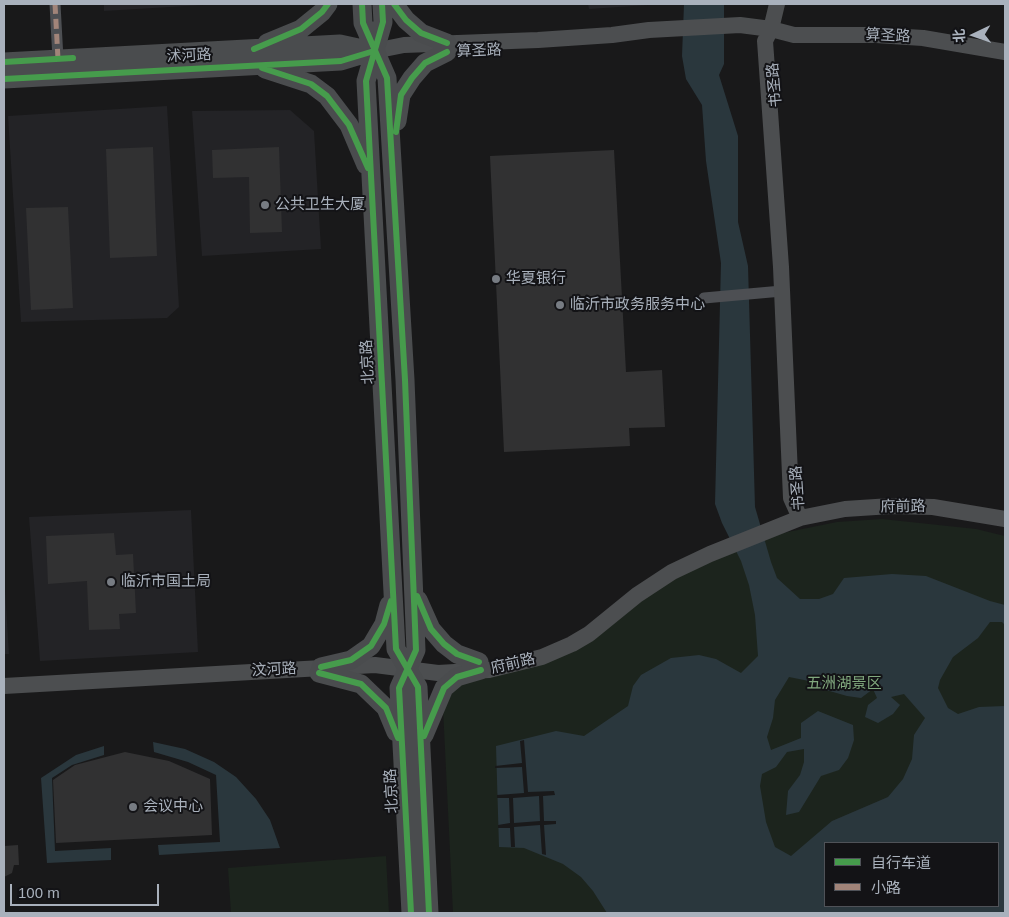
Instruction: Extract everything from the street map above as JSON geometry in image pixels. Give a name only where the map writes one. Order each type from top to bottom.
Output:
[{"type":"main road","points":[[254,57],[301,29],[322,12],[328,4]]},
{"type":"main road","name":"北京路","points":[[362,4],[363,23],[387,78],[405,380],[416,650],[399,688],[411,913]]},
{"type":"main road","name":"北京路","points":[[382,4],[383,22],[366,81],[396,649],[418,687],[429,913]]},
{"type":"main road","points":[[392,167],[401,95],[425,62],[447,48],[421,33],[406,20],[394,4]]},
{"type":"main road","name":"沭河路","points":[[4,79],[254,57],[340,44],[374,51]]},
{"type":"main road","name":"沭河路","points":[[4,62],[58,59],[254,57]]},
{"type":"main road","points":[[254,57],[311,84],[327,96],[349,125],[371,176]]},
{"type":"main road","points":[[414,590],[431,628],[444,644],[457,654],[480,666]]},
{"type":"main road","points":[[320,670],[351,660],[371,646],[384,624],[393,592]]},
{"type":"main road","points":[[421,744],[433,709],[444,688],[457,678],[480,666]]},
{"type":"main road","points":[[320,670],[361,684],[373,694],[386,708],[402,746]]},
{"type":"street","points":[[56,4],[58,59]]},
{"type":"street","name":"书圣路","points":[[770,4],[788,266],[796,466],[800,518]]},
{"type":"street","name":"书圣路","points":[[777,4],[771,29],[765,41],[782,291],[791,498],[800,518]]},
{"type":"street","name":"算圣路","points":[[374,51],[404,45],[447,48],[612,35],[734,30],[750,35],[794,25],[876,26],[924,29],[1005,42]]},
{"type":"street","name":"算圣路","points":[[771,29],[794,35],[876,35],[923,38],[1005,52]]},
{"type":"street","points":[[708,298],[782,291]]},
{"type":"street","name":"府前路","points":[[409,669],[438,673],[542,657],[572,644],[589,634],[637,595],[708,550],[772,526],[800,518],[846,509],[891,506],[934,507],[1005,519]]},
{"type":"street","name":"府前路","points":[[800,518],[819,520],[892,514],[933,515],[1005,528]]},
{"type":"street","name":"汶河路","points":[[4,686],[320,670],[376,674],[409,669]]},
{"type":"street","name":"汶河路","points":[[4,691],[320,670]]},
{"type":"shaded area","points":[[104,4],[219,4],[104,11]]},
{"type":"shaded area","points":[[588,4],[663,4],[589,9]]},
{"type":"shaded area","points":[[684,4],[724,4],[724,64],[719,75],[738,136],[738,222],[748,266],[755,507],[777,578],[800,599],[819,599],[833,594],[844,578],[892,574],[926,576],[1005,605],[1005,625],[1002,622],[990,622],[978,638],[953,657],[940,680],[938,688],[948,708],[958,714],[979,707],[1005,706],[1005,913],[607,913],[593,891],[581,877],[563,864],[524,848],[499,847],[496,746],[556,731],[584,736],[628,706],[633,686],[641,675],[671,658],[699,655],[716,659],[741,673],[758,656],[755,615],[749,585],[741,561],[722,523],[715,504],[721,263],[706,161],[702,105],[686,79],[682,56]],"holes":[[[789,677],[809,681],[826,690],[861,698],[873,689],[877,698],[868,705],[865,717],[878,723],[893,714],[900,705],[891,697],[904,694],[925,718],[914,735],[912,759],[903,779],[888,797],[832,821],[791,856],[775,847],[766,822],[760,786],[762,774],[776,767],[787,752],[804,749],[804,762],[800,775],[788,791],[786,815],[799,812],[821,776],[839,770],[848,758],[854,740],[853,725],[818,711],[801,723],[801,738],[771,750],[767,737],[773,718],[775,700]]]},
{"type":"shaded area","points":[[167,106],[179,307],[167,318],[21,322],[8,116]]},
{"type":"shaded area","points":[[290,110],[314,131],[321,249],[202,256],[192,111]]},
{"type":"shaded area","points":[[191,510],[198,652],[40,661],[29,517]]},
{"type":"shaded area","points":[[4,574],[9,654],[4,654]]},
{"type":"shaded area","points":[[153,742],[185,749],[214,762],[236,777],[256,799],[270,820],[280,848],[159,855],[158,845],[220,842],[216,775],[188,762],[154,752]]},
{"type":"shaded area","points":[[104,746],[104,755],[72,765],[52,778],[55,851],[111,848],[111,860],[47,863],[41,778],[76,755]]},
{"type":"green space","name":"五洲湖景区","points":[[882,519],[976,529],[1005,536],[1005,913],[453,913],[443,708],[457,686],[484,676],[538,665],[674,575],[773,535],[837,522]]},
{"type":"green space","points":[[386,856],[389,913],[231,913],[228,868]]},
{"type":"pier","points":[[524,740],[528,792],[554,791],[555,795],[543,796],[544,821],[556,821],[556,824],[544,825],[546,855],[542,854],[540,825],[514,827],[515,847],[511,847],[510,828],[498,828],[498,825],[510,823],[509,798],[497,798],[497,795],[524,793],[522,767],[495,768],[495,766],[522,763],[520,741]],"holes":[[[539,796],[540,821],[514,823],[513,798]]]},
{"type":"building","points":[[153,147],[157,256],[110,258],[106,149]]},
{"type":"building","name":"公共卫生大厦","points":[[279,147],[282,232],[250,233],[249,177],[213,178],[212,150]]},
{"type":"building","name":"临沂市政务服务中心","points":[[614,150],[626,372],[662,370],[665,427],[629,428],[630,446],[504,452],[490,156]]},
{"type":"building","points":[[68,207],[73,308],[31,310],[26,208]]},
{"type":"building","name":"临沂市国土局","points":[[114,533],[116,555],[133,554],[136,613],[119,614],[120,629],[89,630],[87,581],[48,584],[46,536]]},
{"type":"building","name":"会议中心","points":[[125,752],[169,761],[210,779],[212,835],[56,843],[53,780],[75,765]]},
{"type":"building","points":[[18,845],[19,865],[14,865],[12,873],[4,877],[4,846]]},
{"type":"marked path","points":[[55,4],[58,59]]},
{"type":"cycle path","points":[[254,49],[301,29],[322,12],[328,4]]},
{"type":"cycle path","points":[[362,4],[363,23],[387,78],[405,380],[416,650],[399,688],[411,913]]},
{"type":"cycle path","points":[[382,4],[383,22],[366,81],[396,649],[418,687],[429,913]]},
{"type":"cycle path","points":[[394,4],[406,20],[421,33],[447,43]]},
{"type":"cycle path","points":[[4,79],[341,61],[374,51]]},
{"type":"cycle path","points":[[396,132],[401,95],[425,63],[447,52]]},
{"type":"cycle path","points":[[4,62],[73,58]]},
{"type":"cycle path","points":[[262,68],[311,84],[327,96],[349,125],[368,168]]},
{"type":"cycle path","points":[[417,596],[431,629],[444,644],[457,654],[479,662]]},
{"type":"cycle path","points":[[321,667],[351,660],[371,646],[384,624],[391,601]]},
{"type":"cycle path","points":[[424,736],[444,688],[457,677],[481,670]]},
{"type":"cycle path","points":[[319,673],[361,684],[386,708],[398,738]]},
{"type":"place","name":"公共卫生大厦","points":[[265,205]]},
{"type":"place","name":"华夏银行","points":[[496,279]]},
{"type":"place","name":"临沂市政务服务中心","points":[[560,305]]},
{"type":"place","name":"临沂市国土局","points":[[111,582]]},
{"type":"place","name":"会议中心","points":[[133,807]]}]
